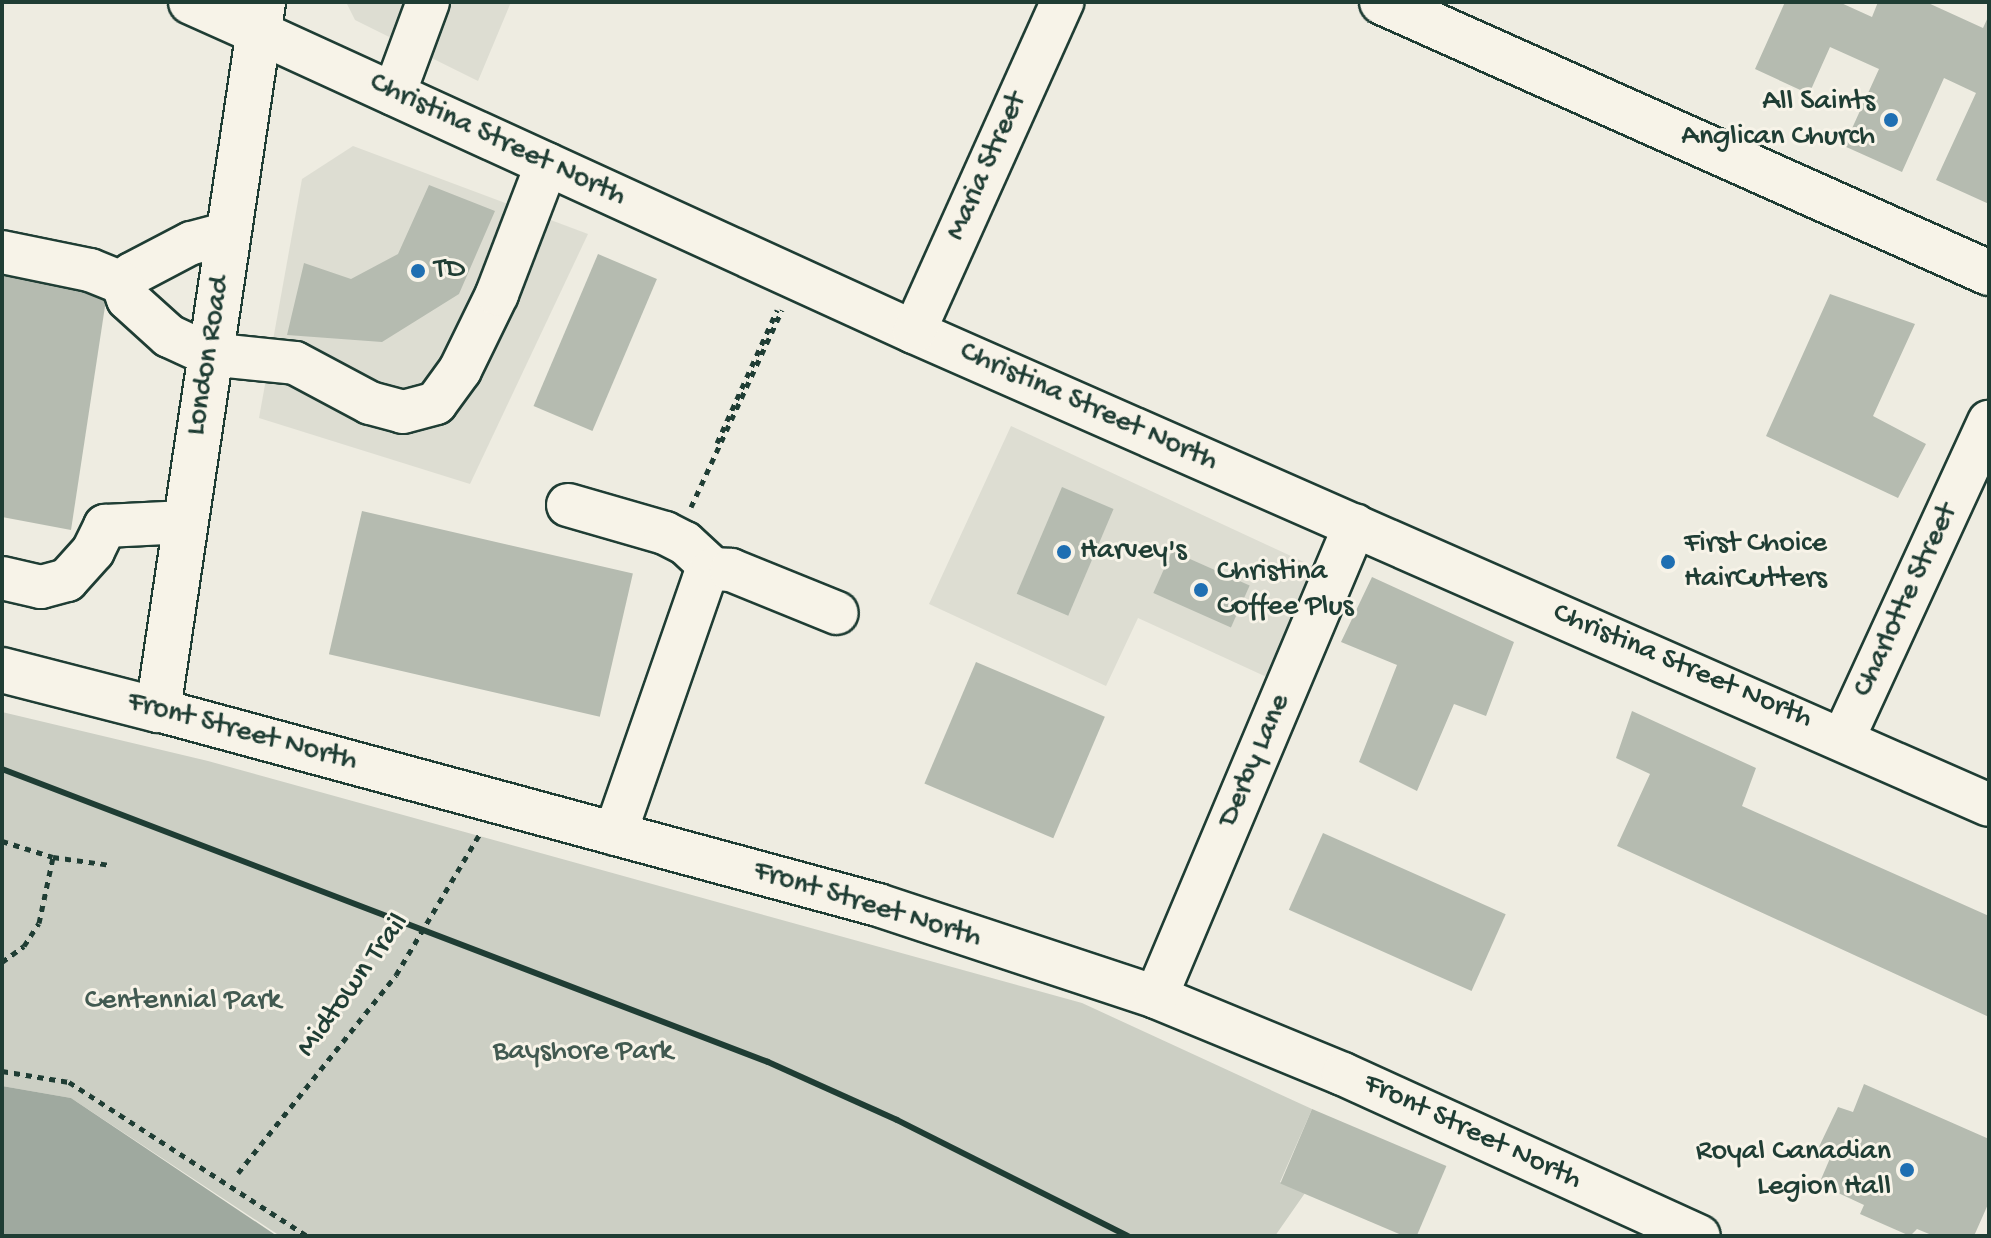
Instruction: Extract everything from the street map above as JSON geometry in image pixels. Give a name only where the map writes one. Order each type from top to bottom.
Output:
[{"type":"main road","name":"Christina Street North","points":[[191,2],[261,17]]},
{"type":"main road","points":[[1382,2],[1989,273]]},
{"type":"main road","name":"London Road","points":[[158,710],[208,354],[261,17]]},
{"type":"main road","name":"Front Street North","points":[[2,670],[158,710]]},
{"type":"street","points":[[394,94],[428,2]]},
{"type":"street","name":"Maria Street","points":[[914,332],[1062,2]]},
{"type":"street","name":"Christina Street North","points":[[261,17],[394,94],[914,332],[1844,737],[1989,805]]},
{"type":"street","points":[[2,252],[90,270],[122,283],[128,299],[157,327],[208,354],[295,363],[370,403],[403,412],[436,403],[460,370],[497,294],[547,164]]},
{"type":"street","points":[[122,283],[157,258],[229,233]]},
{"type":"street","name":"Charlotte Street","points":[[1844,737],[1989,422]]},
{"type":"street","points":[[568,505],[665,533],[685,543],[713,569],[731,570],[837,613]]},
{"type":"street","points":[[2,578],[41,587],[67,580],[93,551],[105,526],[186,522]]},
{"type":"street","name":"Derby Lane","points":[[1156,997],[1355,525]]},
{"type":"street","points":[[615,834],[704,579],[713,569]]},
{"type":"street","name":"Front Street North","points":[[158,710],[878,905],[1156,997],[1343,1074],[1699,1236]]},
{"type":"path","points":[[697,518],[691,506],[792,276]]},
{"type":"path","name":"Midtown Trail","points":[[238,1173],[396,975],[483,829]]},
{"type":"path","points":[[2,841],[53,857],[111,865]]},
{"type":"path","points":[[2,962],[24,946],[39,923],[53,857]]},
{"type":"path","points":[[2,1071],[69,1082],[307,1236]]},
{"type":"shaded area","points":[[346,2],[511,2],[478,81],[355,20]]},
{"type":"shaded area","points":[[353,146],[588,234],[470,484],[259,418],[302,179]]},
{"type":"shaded area","points":[[1011,426],[1321,570],[1271,679],[1138,618],[1106,686],[929,604]]},
{"type":"shaded area","points":[[2,1086],[71,1098],[277,1236],[2,1236]]},
{"type":"green space","name":"Bayshore Park","points":[[2,712],[208,761],[1082,1003],[1312,1109],[1280,1182],[1305,1193],[1275,1236],[280,1236],[71,1098],[2,1086]]},
{"type":"building","name":"All Saints Anglican Church","points":[[1785,2],[1839,2],[1872,17],[1878,2],[1926,2],[1983,28],[1989,15],[1989,204],[1936,180],[1976,93],[1944,78],[1902,172],[1844,146],[1879,69],[1830,47],[1809,94],[1755,69]]},
{"type":"building","name":"TD","points":[[429,185],[495,211],[459,294],[382,342],[287,335],[304,263],[351,279],[398,254]]},
{"type":"building","points":[[598,254],[657,279],[592,431],[534,406]]},
{"type":"building","points":[[2,265],[109,280],[71,530],[2,517]]},
{"type":"building","points":[[1830,294],[1915,324],[1873,416],[1926,444],[1898,498],[1766,436]]},
{"type":"building","name":"Harvey's","points":[[1062,487],[1114,509],[1068,616],[1017,594]]},
{"type":"building","points":[[362,511],[633,574],[600,717],[329,654]]},
{"type":"building","name":"Christina Coffee Plus","points":[[1172,551],[1250,586],[1231,628],[1153,593]]},
{"type":"building","points":[[1372,577],[1514,642],[1486,716],[1454,704],[1417,791],[1359,762],[1397,665],[1341,642]]},
{"type":"building","points":[[976,662],[1105,717],[1053,838],[924,784]]},
{"type":"building","points":[[1632,711],[1756,768],[1742,806],[1989,916],[1989,1017],[1617,846],[1650,774],[1616,758]]},
{"type":"building","points":[[1323,833],[1506,914],[1472,991],[1289,910]]},
{"type":"building","name":"Royal Canadian Legion Hall","points":[[1864,1084],[1989,1139],[1989,1202],[1974,1236],[1934,1236],[1917,1229],[1910,1236],[1860,1214],[1864,1205],[1819,1184],[1831,1156],[1817,1151],[1838,1107],[1853,1112]]},
{"type":"building","points":[[1312,1109],[1446,1166],[1417,1236],[1404,1236],[1280,1184]]},
{"type":"railway","points":[[2,769],[768,1062],[897,1120],[1128,1236]]},
{"type":"place","name":"All Saints Anglican Church","points":[[1891,120]]},
{"type":"place","name":"TD","points":[[418,271]]},
{"type":"place","name":"Harvey's","points":[[1064,552]]},
{"type":"place","name":"First Choice HairCutters","points":[[1668,562]]},
{"type":"place","name":"Christina Coffee Plus","points":[[1201,590]]},
{"type":"place","name":"Royal Canadian Legion Hall","points":[[1907,1170]]},
{"type":"park label","name":"Centennial Park","points":[[183,1002]]}]
